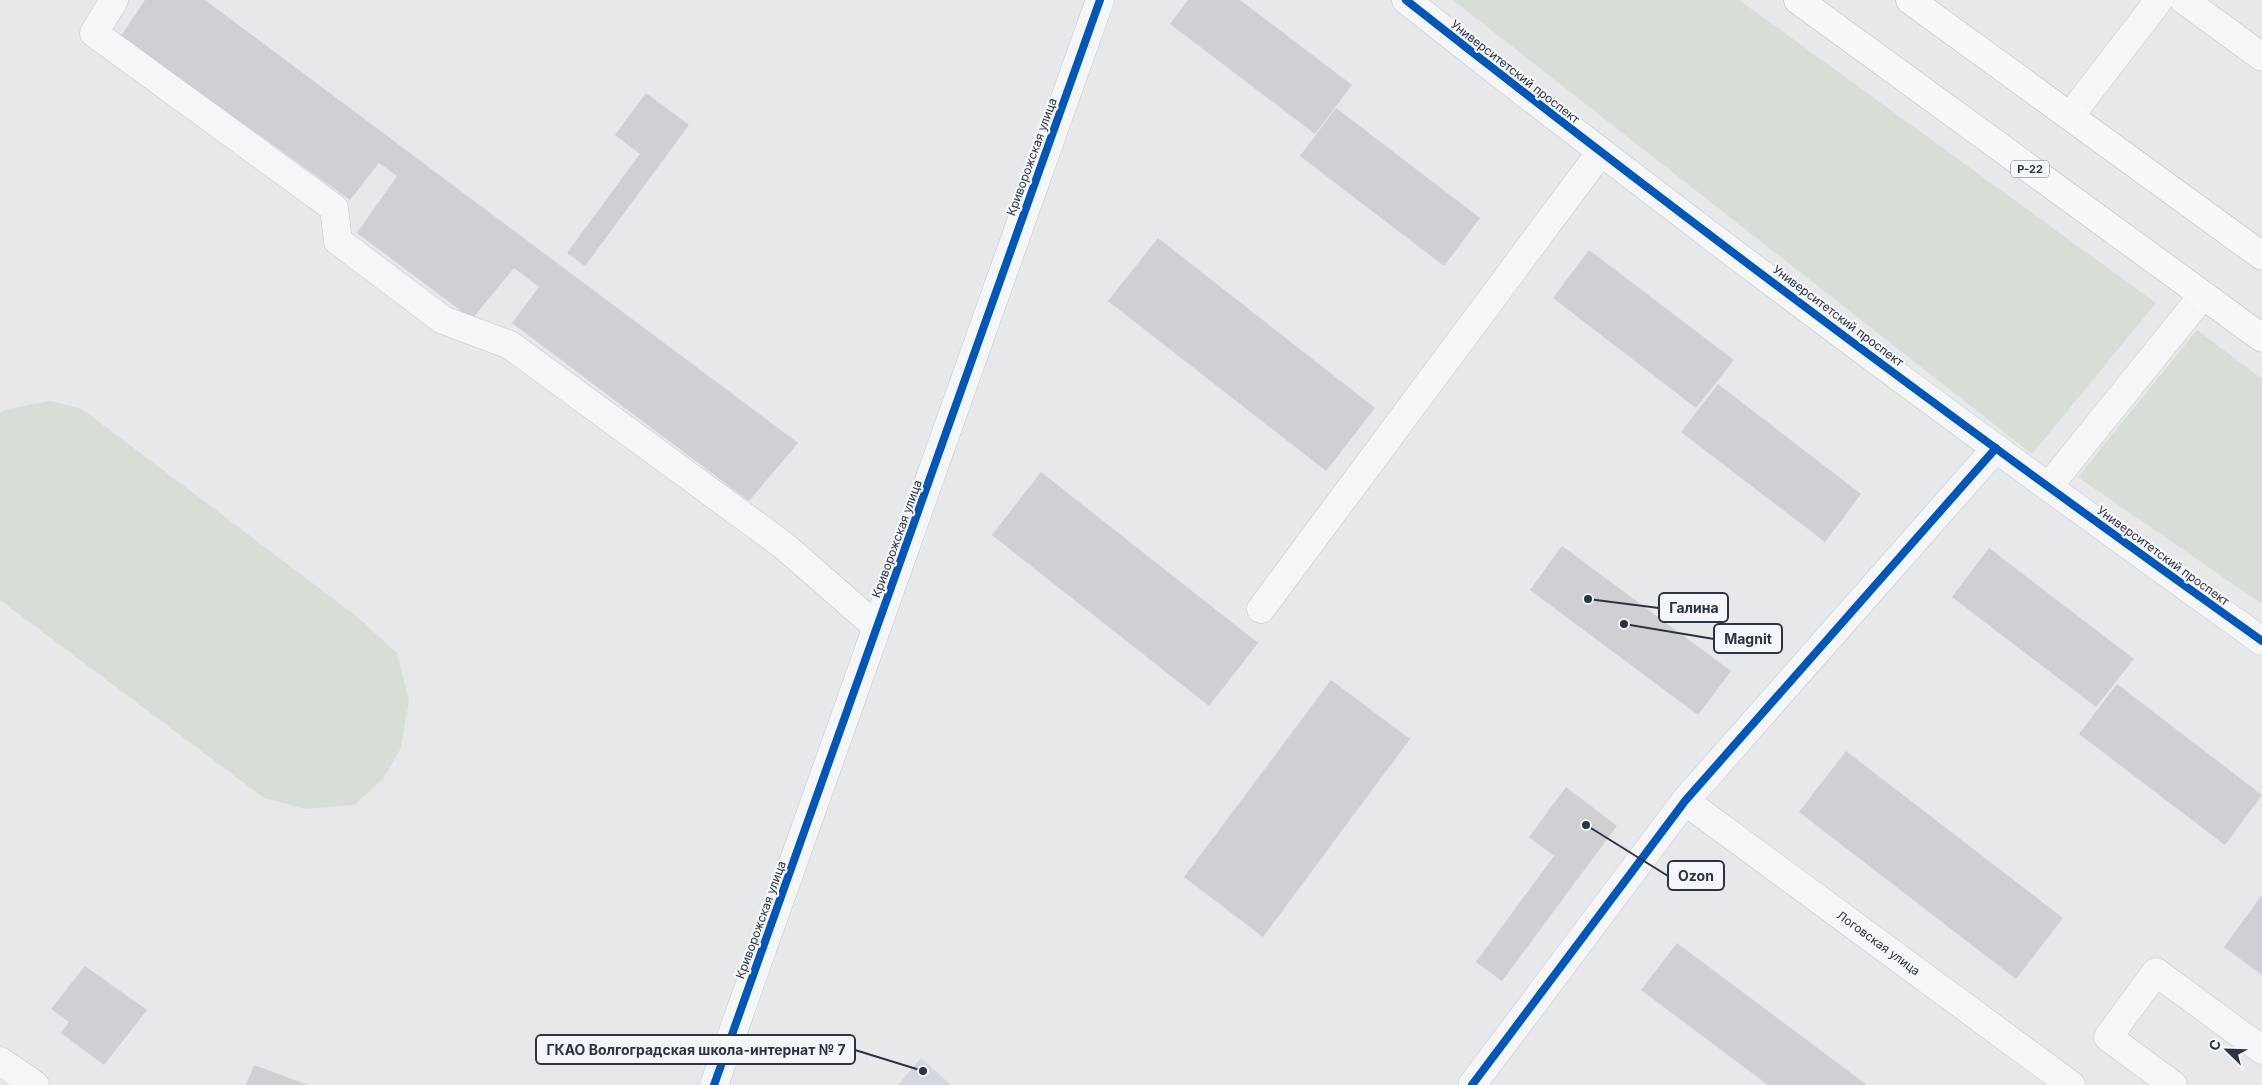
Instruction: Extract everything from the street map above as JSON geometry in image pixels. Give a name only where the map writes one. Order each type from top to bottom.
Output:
[{"type":"highway","name":"Р-22","points":[[1798,0],[2262,338]]},
{"type":"highway","points":[[1910,0],[2262,256]]},
{"type":"street","points":[[114,0],[94,34],[334,208],[338,241],[443,320],[510,345],[783,545],[877,627]]},
{"type":"street","name":"Криворожская улица","points":[[714,1085],[1100,0]]},
{"type":"street","name":"Университетский проспект","points":[[1406,0],[1600,153],[2103,527],[2262,641]]},
{"type":"street","points":[[2070,116],[2159,0]]},
{"type":"street","points":[[2184,0],[2262,57]]},
{"type":"street","points":[[1261,609],[1600,153]]},
{"type":"street","points":[[2049,486],[2203,295]]},
{"type":"street","points":[[1472,1085],[1685,801],[1996,448]]},
{"type":"street","name":"Логовская улица","points":[[1685,801],[2070,1085]]},
{"type":"street","points":[[2173,1085],[2108,1037],[2156,972],[2262,1050]]},
{"type":"street","points":[[0,1061],[35,1085]]},
{"type":"shaded area","points":[[1453,0],[1739,0],[2156,303],[2032,454]]},
{"type":"shaded area","points":[[2197,330],[2262,379],[2262,604],[2078,477]]},
{"type":"shaded area","points":[[50,401],[82,409],[356,616],[397,653],[409,700],[401,748],[383,779],[354,805],[305,809],[264,798],[0,600],[0,413],[8,409]]},
{"type":"shaded area","points":[[921,1058],[951,1085],[898,1085]]},
{"type":"building","points":[[145,0],[205,0],[798,443],[749,501],[512,323],[539,287],[514,268],[472,319],[357,233],[397,176],[379,163],[350,200],[121,36]]},
{"type":"building","points":[[1188,0],[1240,0],[1352,85],[1315,134],[1170,24]]},
{"type":"building","points":[[646,93],[689,125],[585,266],[567,253],[640,154],[615,135]]},
{"type":"building","points":[[1336,108],[1480,218],[1444,266],[1300,156]]},
{"type":"building","points":[[1158,238],[1375,408],[1326,471],[1108,301]]},
{"type":"building","points":[[1589,250],[1734,360],[1696,408],[1553,298]]},
{"type":"building","points":[[1718,384],[1861,494],[1825,542],[1681,432]]},
{"type":"building","points":[[1041,472],[1258,643],[1209,706],[992,535]]},
{"type":"building","points":[[1562,546],[1731,671],[1698,715],[1530,590]]},
{"type":"building","points":[[1989,548],[2134,659],[2096,707],[1952,597]]},
{"type":"building","points":[[1331,680],[1410,739],[1263,937],[1184,877]]},
{"type":"building","points":[[2117,684],[2262,795],[2225,845],[2079,734]]},
{"type":"building","points":[[1846,751],[2063,918],[2016,979],[1799,812]]},
{"type":"building","points":[[1566,787],[1617,826],[1502,981],[1476,962],[1554,856],[1529,837]]},
{"type":"building","points":[[2262,895],[2262,975],[2224,947]]},
{"type":"building","points":[[1677,943],[1867,1085],[1768,1085],[1641,990]]},
{"type":"building","points":[[85,966],[147,1010],[104,1065],[61,1033],[69,1022],[51,1009]]},
{"type":"building","points":[[254,1065],[308,1085],[246,1085]]},
{"type":"cycle path","points":[[714,1085],[1100,0]]},
{"type":"cycle path","points":[[1406,0],[1511,83],[1830,326],[2045,485],[2262,641]]},
{"type":"cycle path","points":[[1472,1085],[1685,801],[1996,448]]},
{"type":"place","name":"Галина","points":[[1588,599]]},
{"type":"place","name":"Magnit","points":[[1624,624]]},
{"type":"place","name":"Ozon","points":[[1586,825]]},
{"type":"place","name":"ГКАО Волгоградская школа-интернат № 7","points":[[923,1071]]}]
